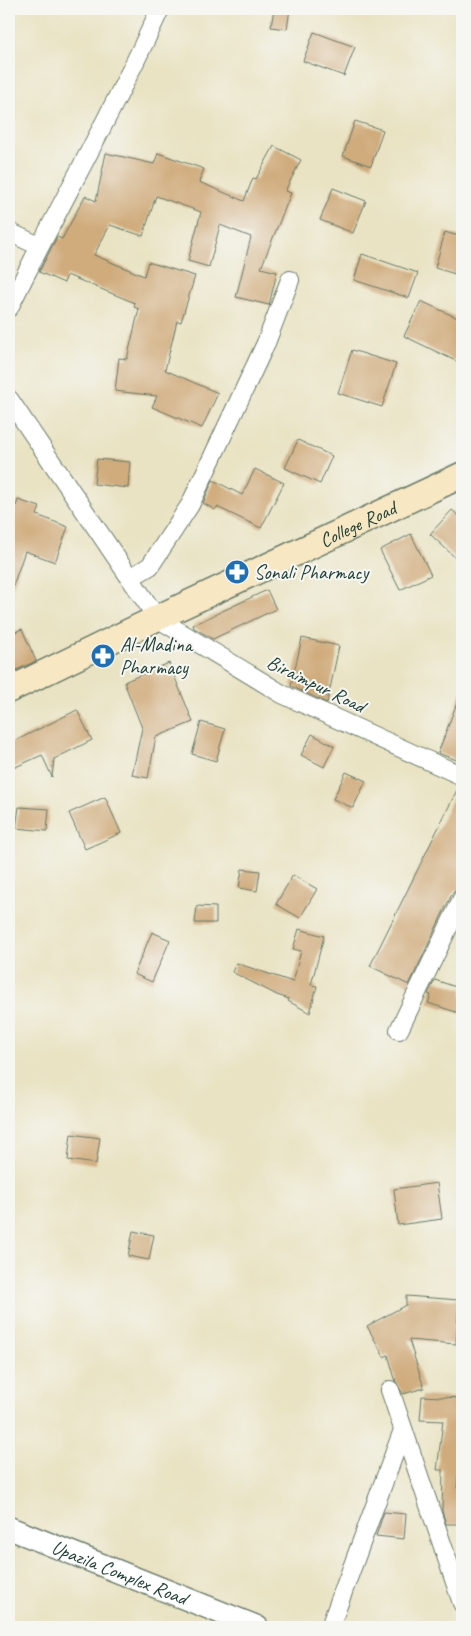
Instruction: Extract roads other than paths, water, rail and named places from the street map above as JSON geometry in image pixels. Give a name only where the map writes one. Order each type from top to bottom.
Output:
[{"type":"main road","name":"College Road","points":[[9,690],[157,618],[462,476]]},
{"type":"street","points":[[9,308],[39,246],[132,70],[160,9]]},
{"type":"street","points":[[9,232],[39,246]]},
{"type":"street","points":[[130,578],[150,566],[190,505],[266,343],[290,280]]},
{"type":"street","points":[[9,399],[157,618]]},
{"type":"street","name":"Biraimpur Road","points":[[157,618],[282,694],[462,776]]},
{"type":"street","points":[[399,1030],[462,899]]},
{"type":"street","points":[[390,1390],[462,1603]]},
{"type":"street","points":[[330,1627],[403,1430]]},
{"type":"street","name":"Upazila Complex Road","points":[[9,1528],[257,1627]]},
{"type":"place","name":"Sonali Pharmacy","points":[[237,572]]},
{"type":"place","name":"Al-Madina Pharmacy","points":[[103,656]]}]
